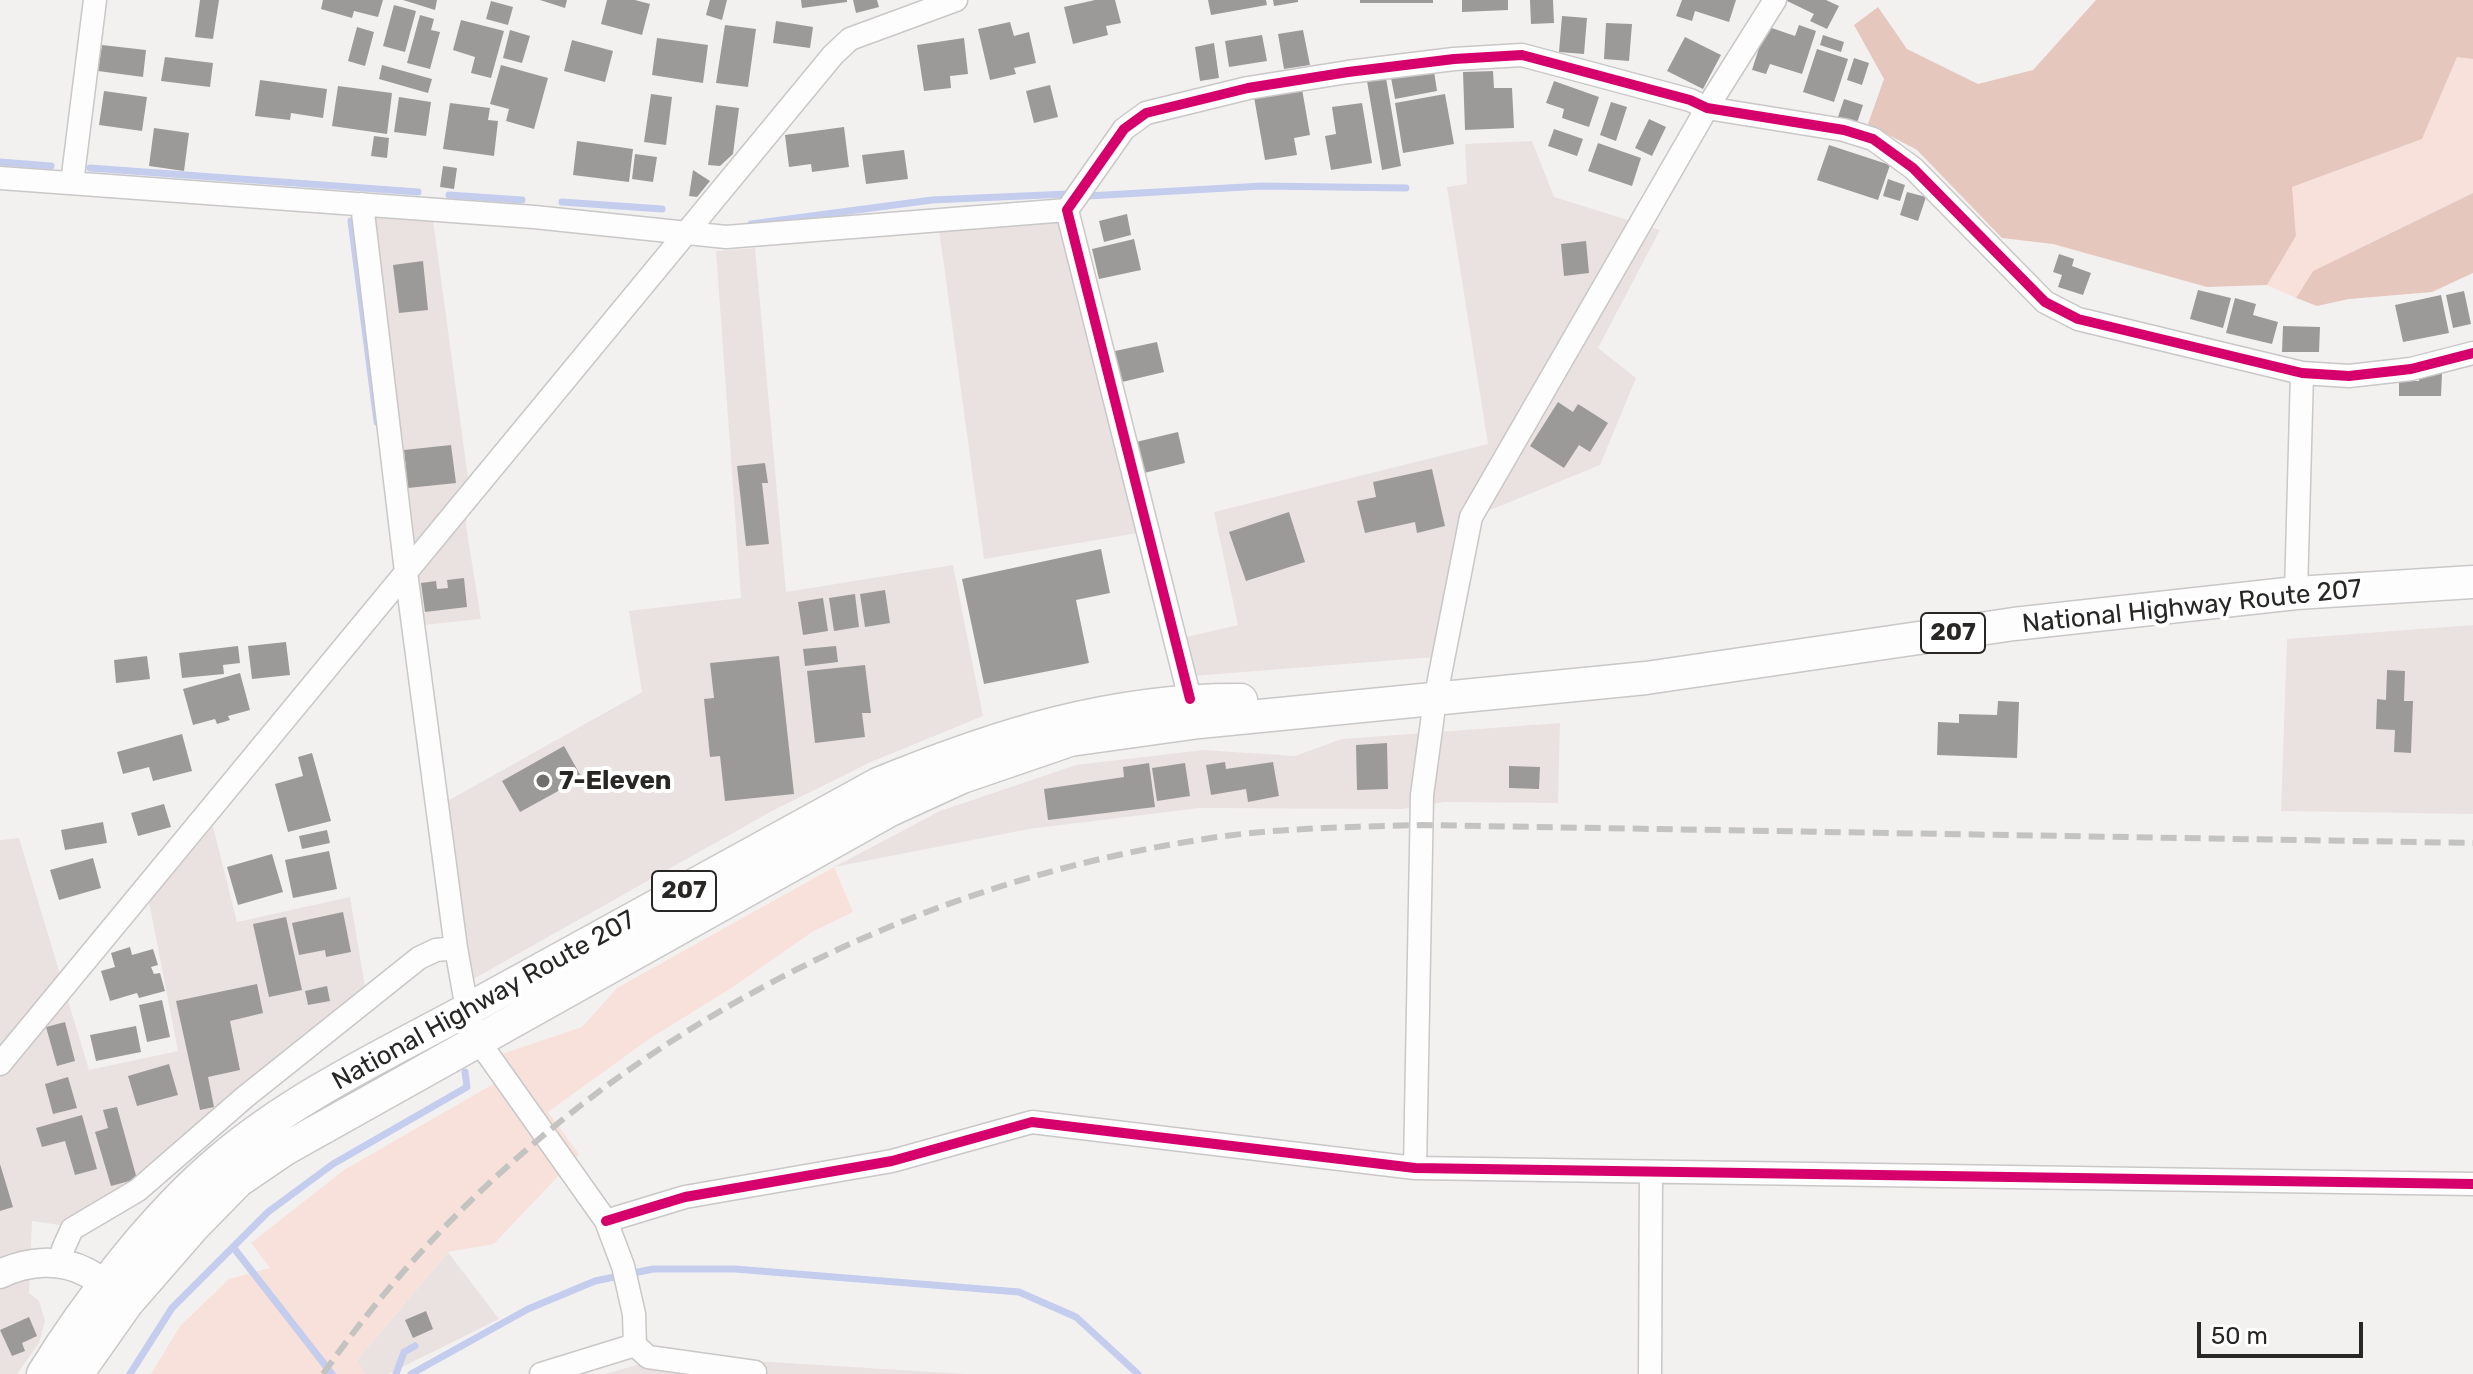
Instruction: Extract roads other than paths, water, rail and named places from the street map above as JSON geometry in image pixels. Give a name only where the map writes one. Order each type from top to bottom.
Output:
[{"type":"highway","name":"National Highway Route 207","points":[[472,1024],[890,810],[962,777],[1070,740],[1199,722],[1646,678],[2014,624],[2296,593],[2473,582]]},
{"type":"highway","name":"National Highway Route 207","points":[[64,1368],[116,1294],[194,1226],[238,1181],[472,1024],[878,784],[1016,732],[1100,711],[1190,699],[1435,700]]},
{"type":"main road","points":[[0,1274],[19,1265],[61,1263],[89,1273],[116,1294]]},
{"type":"street","points":[[72,183],[95,0]]},
{"type":"street","points":[[0,1064],[833,55],[850,39],[956,0]]},
{"type":"street","points":[[1415,1168],[1422,795],[1435,700],[1471,517],[1707,108],[1775,0]]},
{"type":"street","points":[[1190,699],[1067,210],[1124,129],[1146,113],[1248,88],[1320,76],[1454,59],[1522,55],[1690,100],[1707,108],[1844,130],[1873,139],[1913,168],[2045,302],[2078,319],[2302,373],[2349,376],[2411,369],[2473,353]]},
{"type":"street","points":[[0,178],[534,217],[726,237],[1067,210]]},
{"type":"street","points":[[362,204],[406,572],[456,948],[472,1024],[606,1221],[625,1275],[634,1314],[635,1345],[648,1357],[755,1372]]},
{"type":"street","points":[[2296,593],[2302,373]]},
{"type":"street","points":[[61,1263],[63,1249],[72,1229],[138,1190],[245,1097],[419,958],[436,950],[456,948]]},
{"type":"street","points":[[606,1221],[685,1197],[892,1161],[1032,1122],[1415,1168],[2473,1184]]},
{"type":"street","points":[[1650,1374],[1651,1173]]},
{"type":"street","points":[[541,1374],[635,1345]]},
{"type":"waterway","points":[[0,162],[51,166]]},
{"type":"waterway","points":[[90,168],[418,192]]},
{"type":"waterway","points":[[1088,196],[1262,186],[1406,188]]},
{"type":"waterway","points":[[751,224],[932,200],[1068,194]]},
{"type":"waterway","points":[[449,195],[522,200]]},
{"type":"waterway","points":[[562,202],[662,209]]},
{"type":"waterway","points":[[351,221],[377,422]]},
{"type":"waterway","points":[[130,1374],[172,1308],[268,1212],[333,1164],[467,1087],[465,1072]]},
{"type":"waterway","points":[[233,1247],[332,1374]]},
{"type":"waterway","points":[[411,1374],[528,1309],[595,1281],[653,1269],[735,1269],[1019,1292],[1076,1317],[1138,1374]]},
{"type":"waterway","points":[[396,1374],[404,1352],[415,1346]]},
{"type":"railway","points":[[323,1374],[404,1271],[495,1178],[595,1094],[704,1021],[819,958],[940,907],[1064,868],[1192,841],[1249,833],[1422,825],[2473,843]]},
{"type":"place","name":"7-Eleven","points":[[543,781]]}]
